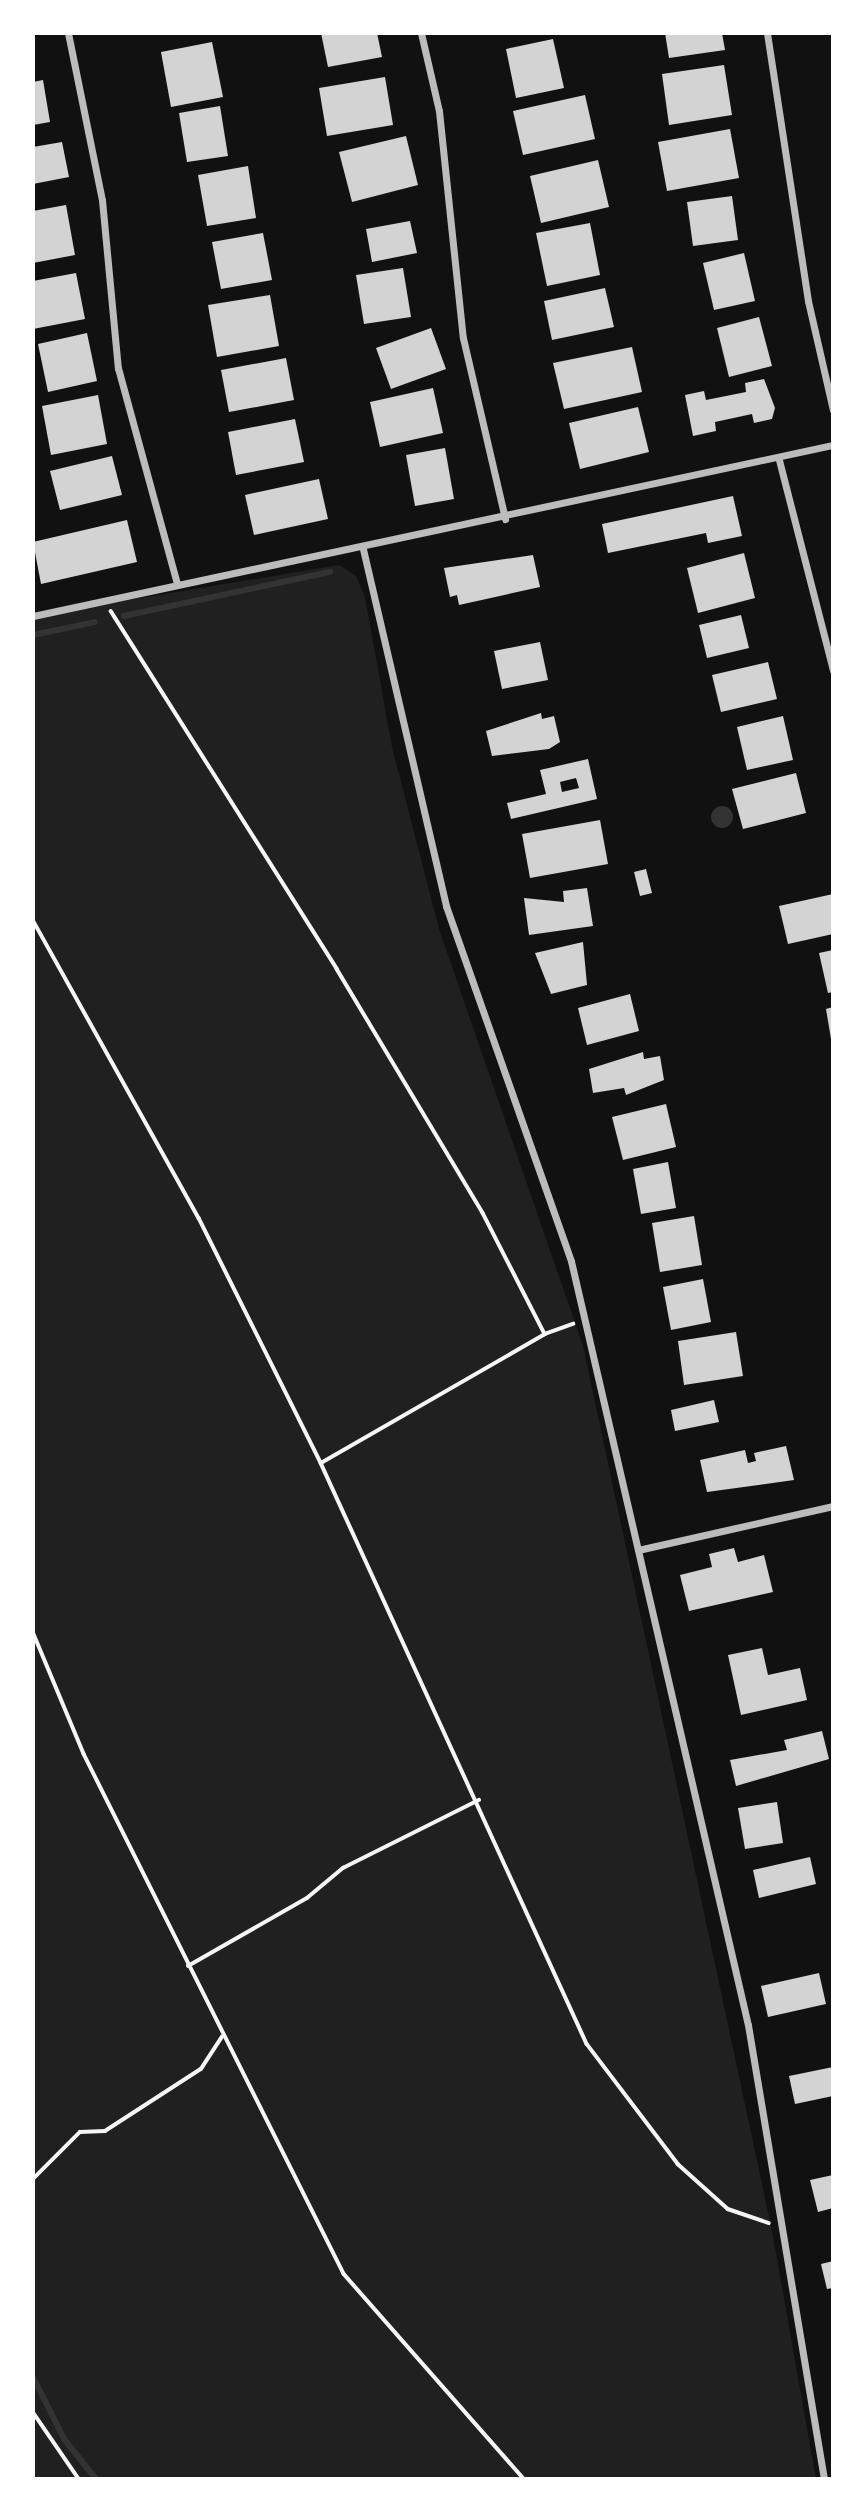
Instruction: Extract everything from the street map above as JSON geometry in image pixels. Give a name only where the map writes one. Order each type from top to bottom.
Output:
[{"type":"street","points":[[68,33],[102,200],[118,368],[177,583]]},
{"type":"street","points":[[421,33],[439,111],[463,338],[505,519]]},
{"type":"street","points":[[767,33],[808,301],[833,410]]},
{"type":"street","points":[[33,616],[177,583],[363,549],[505,519],[779,460],[833,445]]},
{"type":"street","points":[[779,460],[833,671]]},
{"type":"street","points":[[363,549],[446,906],[571,1261],[748,2025],[777,2226],[824,2479]]},
{"type":"street","points":[[638,1550],[833,1506]]},
{"type":"path","points":[[104,600],[337,969],[483,1213],[545,1334]]},
{"type":"path","points":[[33,920],[199,1218],[321,1463],[479,1800],[587,2044],[678,2164],[728,2208],[777,2226]]},
{"type":"path","points":[[321,1463],[545,1334],[584,1320]]},
{"type":"path","points":[[33,1632],[222,2037],[344,2274],[524,2479]]},
{"type":"path","points":[[188,1966],[307,1898],[343,1868],[479,1800]]},
{"type":"path","points":[[33,2179],[80,2132],[105,2131],[201,2069],[222,2037]]},
{"type":"path","points":[[33,2412],[79,2479]]},
{"type":"shaded area","points":[[339,565],[356,576],[365,597],[392,747],[439,929],[583,1346],[772,2231],[816,2479],[33,2479],[33,616]]},
{"type":"shaded area","points":[[722,806],[730,809],[733,817],[730,825],[722,828],[714,825],[711,817],[714,809]]},
{"type":"building","points":[[321,33],[377,33],[382,57],[328,67]]},
{"type":"building","points":[[665,33],[722,33],[725,50],[669,58]]},
{"type":"building","points":[[553,39],[564,88],[516,98],[506,49]]},
{"type":"building","points":[[212,42],[223,97],[171,107],[161,52]]},
{"type":"building","points":[[724,65],[732,115],[669,125],[662,74]]},
{"type":"building","points":[[385,77],[393,125],[327,136],[319,88]]},
{"type":"building","points":[[43,80],[50,122],[33,125],[33,82]]},
{"type":"building","points":[[585,95],[595,139],[523,155],[513,111]]},
{"type":"building","points":[[220,106],[228,156],[187,162],[179,113]]},
{"type":"building","points":[[730,129],[739,178],[667,191],[658,142]]},
{"type":"building","points":[[406,136],[418,185],[352,202],[339,152]]},
{"type":"building","points":[[62,142],[69,177],[33,184],[33,147]]},
{"type":"building","points":[[598,160],[609,207],[541,223],[530,176]]},
{"type":"building","points":[[248,166],[256,218],[207,226],[198,175]]},
{"type":"building","points":[[732,196],[738,240],[693,246],[687,202]]},
{"type":"building","points":[[66,205],[75,255],[33,263],[33,211]]},
{"type":"building","points":[[410,221],[417,253],[372,262],[366,229]]},
{"type":"building","points":[[590,223],[600,275],[547,286],[536,233]]},
{"type":"building","points":[[263,233],[272,280],[221,289],[212,242]]},
{"type":"building","points":[[744,253],[755,301],[714,310],[703,263]]},
{"type":"building","points":[[403,268],[411,317],[364,324],[356,275]]},
{"type":"building","points":[[76,273],[85,319],[33,329],[33,281]]},
{"type":"building","points":[[605,288],[614,327],[552,340],[544,301]]},
{"type":"building","points":[[270,295],[279,346],[217,357],[208,305]]},
{"type":"building","points":[[759,317],[772,366],[729,377],[717,328]]},
{"type":"building","points":[[431,328],[446,369],[391,389],[376,348]]},
{"type":"building","points":[[87,333],[97,381],[48,392],[38,344]]},
{"type":"building","points":[[632,347],[642,392],[564,409],[553,363]]},
{"type":"building","points":[[286,358],[294,400],[229,412],[221,370]]},
{"type":"building","points":[[764,379],[775,408],[772,419],[754,423],[752,414],[715,422],[716,431],[693,436],[685,395],[704,391],[706,400],[746,392],[745,383]]},
{"type":"building","points":[[433,388],[443,433],[380,447],[370,402]]},
{"type":"building","points":[[98,395],[107,444],[51,455],[42,406]]},
{"type":"building","points":[[638,407],[649,452],[580,469],[569,423]]},
{"type":"building","points":[[295,419],[304,462],[236,475],[228,432]]},
{"type":"building","points":[[445,448],[454,499],[415,506],[406,455]]},
{"type":"building","points":[[112,456],[122,495],[60,510],[50,471]]},
{"type":"building","points":[[319,479],[328,519],[254,535],[245,495]]},
{"type":"building","points":[[733,496],[742,536],[708,543],[706,533],[608,553],[602,524]]},
{"type":"building","points":[[127,520],[137,562],[41,584],[33,542]]},
{"type":"building","points":[[744,553],[755,598],[698,613],[687,568]]},
{"type":"building","points":[[533,555],[540,587],[459,605],[457,595],[450,597],[444,568]]},
{"type":"building","points":[[741,615],[749,648],[707,658],[699,625]]},
{"type":"building","points":[[540,642],[548,680],[502,689],[494,651]]},
{"type":"building","points":[[768,662],[777,699],[721,712],[712,675]]},
{"type":"building","points":[[541,713],[542,719],[554,716],[560,742],[549,749],[492,756],[486,731]]},
{"type":"building","points":[[783,716],[793,760],[747,770],[737,727]]},
{"type":"building","points":[[588,759],[597,799],[511,819],[507,803],[546,794],[540,770]],"holes":[[[576,778],[579,788],[562,792],[560,782]]]},
{"type":"building","points":[[796,773],[806,813],[743,829],[732,789]]},
{"type":"building","points":[[600,820],[608,864],[530,878],[522,834]]},
{"type":"building","points":[[646,869],[652,893],[640,896],[634,872]]},
{"type":"building","points":[[587,888],[593,926],[529,935],[524,898],[564,902],[563,891]]},
{"type":"building","points":[[833,894],[833,934],[788,944],[779,906]]},
{"type":"building","points":[[583,942],[587,985],[551,994],[535,953]]},
{"type":"building","points":[[833,950],[833,992],[828,993],[819,953]]},
{"type":"building","points":[[630,994],[639,1031],[587,1045],[578,1008]]},
{"type":"building","points":[[833,1007],[833,1039],[831,1039],[826,1009]]},
{"type":"building","points":[[643,1052],[644,1059],[660,1056],[664,1080],[626,1095],[624,1088],[593,1093],[589,1069]]},
{"type":"building","points":[[666,1104],[676,1147],[623,1160],[612,1117]]},
{"type":"building","points":[[668,1162],[676,1208],[641,1214],[633,1169]]},
{"type":"building","points":[[694,1216],[702,1265],[660,1272],[652,1223]]},
{"type":"building","points":[[703,1279],[711,1322],[671,1330],[663,1287]]},
{"type":"building","points":[[736,1332],[743,1376],[684,1385],[678,1341]]},
{"type":"building","points":[[714,1400],[719,1422],[675,1431],[671,1410]]},
{"type":"building","points":[[786,1446],[794,1480],[707,1492],[700,1460],[745,1450],[748,1463],[756,1461],[754,1453]]},
{"type":"building","points":[[734,1548],[738,1562],[764,1555],[773,1592],[689,1611],[680,1575],[712,1567],[709,1554]]},
{"type":"building","points":[[762,1648],[768,1675],[800,1668],[807,1700],[741,1715],[728,1655]]},
{"type":"building","points":[[822,1731],[829,1759],[736,1786],[730,1760],[787,1750],[784,1740]]},
{"type":"building","points":[[777,1802],[783,1843],[745,1849],[738,1808]]},
{"type":"building","points":[[810,1857],[816,1884],[759,1898],[753,1870]]},
{"type":"building","points":[[819,1973],[826,2004],[768,2017],[761,1986]]},
{"type":"building","points":[[833,2067],[833,2096],[795,2104],[789,2076]]},
{"type":"building","points":[[833,2175],[833,2208],[818,2212],[810,2180]]},
{"type":"building","points":[[833,2261],[833,2288],[827,2289],[821,2264]]},
{"type":"waterway","points":[[124,616],[330,572]]},
{"type":"waterway","points":[[33,635],[95,622]]},
{"type":"waterway","points":[[33,2377],[64,2439],[96,2479]]}]
